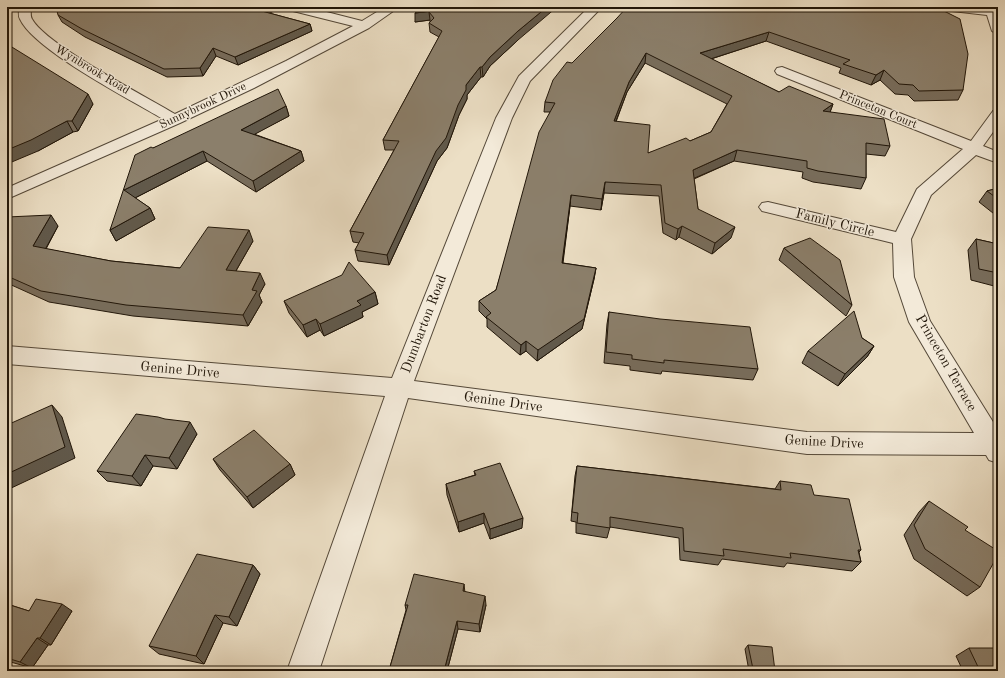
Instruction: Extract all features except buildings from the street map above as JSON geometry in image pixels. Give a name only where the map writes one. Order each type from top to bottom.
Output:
[{"type":"street","name":"Wynbrook Road","points":[[25,7],[25,18],[38,35],[50,44],[174,120]]},
{"type":"street","points":[[293,7],[365,25]]},
{"type":"street","name":"Sunnybrook Drive","points":[[7,194],[174,120],[294,64],[365,25],[393,7]]},
{"type":"street","name":"Dumbarton Road","points":[[303,671],[400,388],[504,118],[524,79],[596,7]]},
{"type":"street","points":[[952,7],[992,10],[998,31]]},
{"type":"street","name":"Princeton Court","points":[[782,71],[998,158]]},
{"type":"street","name":"Princeton Terrace","points":[[996,447],[920,322],[904,277],[902,239],[923,193],[974,148],[998,114]]},
{"type":"street","name":"Family Circle","points":[[768,207],[902,239]]},
{"type":"street","name":"Genine Drive","points":[[7,355],[400,388],[807,443],[996,447]]}]
